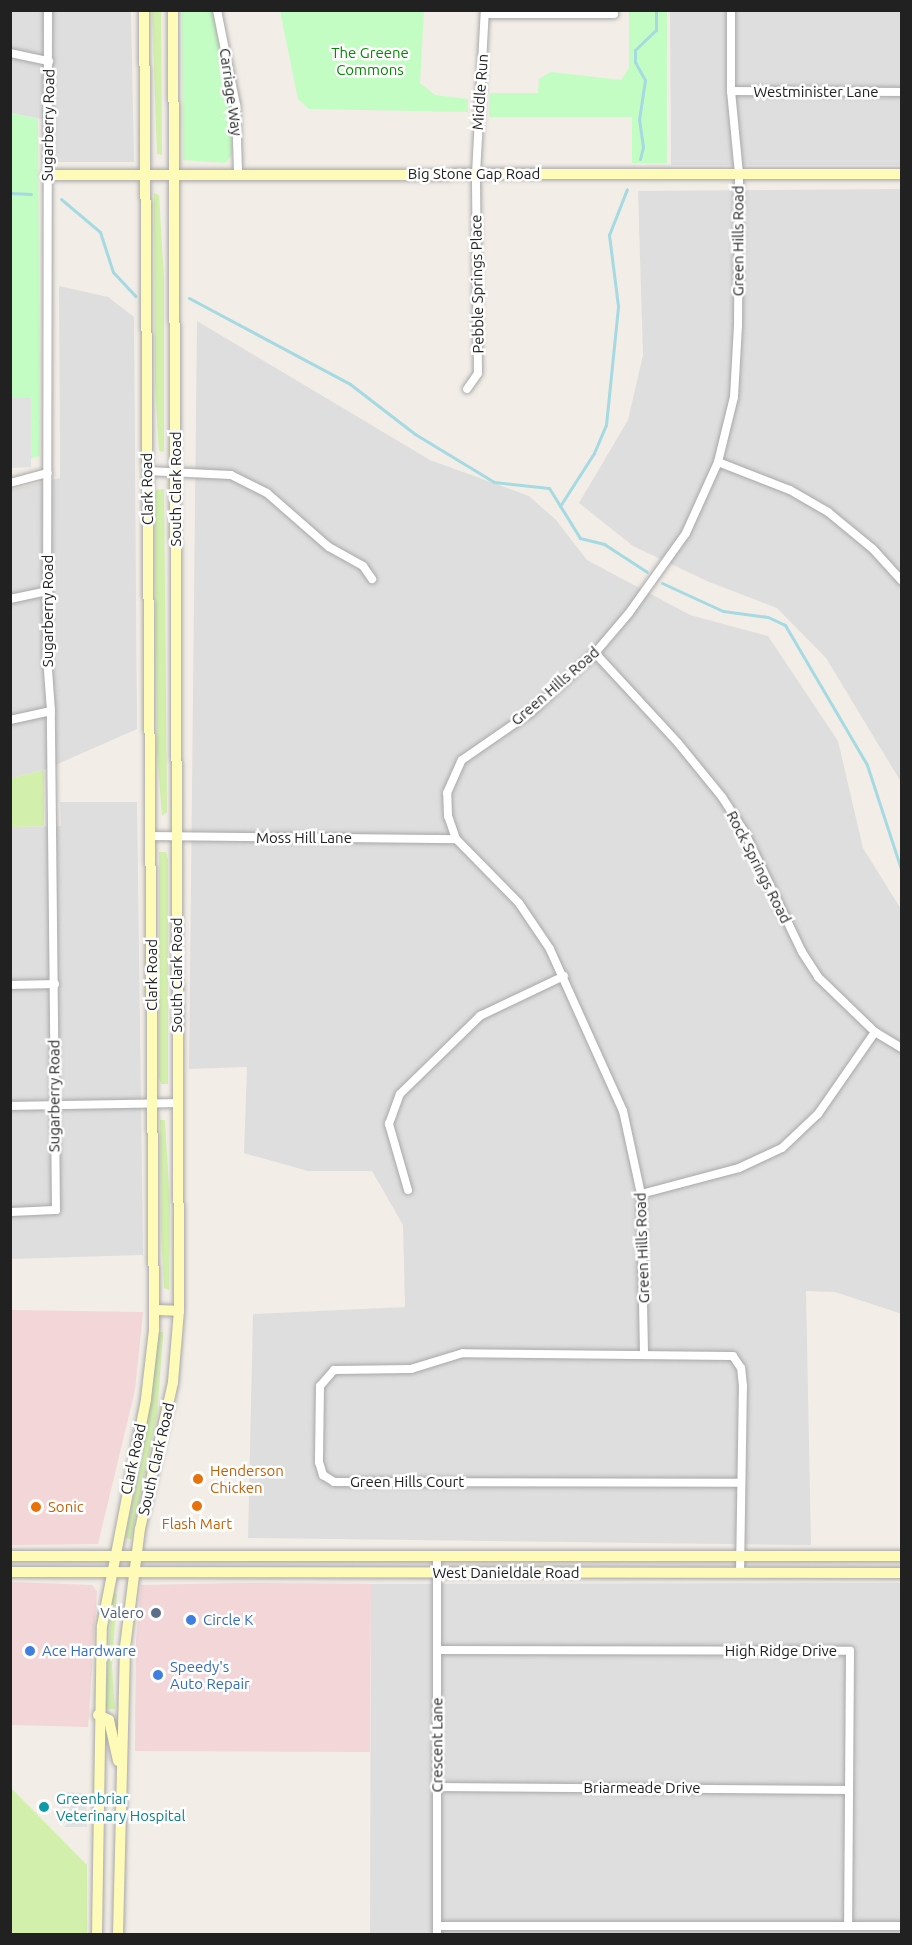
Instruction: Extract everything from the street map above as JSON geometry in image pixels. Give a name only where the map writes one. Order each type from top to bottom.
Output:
[{"type":"main road","name":"Clark Road","points":[[97,1935],[98,1715],[102,1626],[110,1572],[146,1399],[154,1310],[144,10]]},
{"type":"main road","name":"South Clark Road","points":[[118,1935],[124,1647],[133,1572],[171,1392],[178,1311],[173,10]]},
{"type":"main road","name":"Big Stone Gap Road","points":[[47,175],[902,174]]},
{"type":"main road","points":[[154,1310],[178,1311]]},
{"type":"main road","name":"West Danieldale Road","points":[[10,1556],[741,1553],[902,1556]]},
{"type":"main road","points":[[372,1555],[373,1573]]},
{"type":"main road","points":[[839,1555],[839,1573]]},
{"type":"main road","points":[[280,1556],[282,1573]]},
{"type":"main road","name":"West Danieldale Road","points":[[10,1572],[902,1573]]},
{"type":"main road","points":[[98,1715],[109,1720],[120,1767]]},
{"type":"main road","points":[[97,1819],[120,1820]]},
{"type":"street","name":"Sugarberry Road","points":[[10,1212],[56,1210],[52,1102],[55,984],[48,591],[48,10]]},
{"type":"street","name":"Carriage Way","points":[[217,10],[236,105],[238,174]]},
{"type":"street","name":"Green Hills Road","points":[[644,1353],[641,1194],[623,1111],[564,976],[530,917],[456,838],[447,806],[454,770],[485,742],[530,712],[595,653],[673,556],[718,462],[736,379],[739,174],[731,91],[731,10]]},
{"type":"street","points":[[485,12],[614,14]]},
{"type":"street","name":"Middle Run","points":[[476,174],[485,12]]},
{"type":"street","points":[[10,53],[49,61]]},
{"type":"street","name":"Westminister Lane","points":[[731,91],[902,92]]},
{"type":"street","name":"Pebble Springs Place","points":[[467,389],[478,373],[476,174]]},
{"type":"street","points":[[718,462],[790,490],[828,512],[873,549],[902,581]]},
{"type":"street","points":[[147,471],[231,475],[267,493],[329,547],[363,566],[372,579]]},
{"type":"street","points":[[10,483],[48,473]]},
{"type":"street","points":[[10,599],[48,591]]},
{"type":"street","name":"Rock Springs Road","points":[[595,653],[678,743],[722,798],[744,831],[810,966],[834,995],[875,1032],[902,1048]]},
{"type":"street","points":[[10,720],[51,711]]},
{"type":"street","name":"Moss Hill Lane","points":[[152,836],[456,838]]},
{"type":"street","points":[[408,1190],[389,1124],[400,1094],[480,1016],[564,976]]},
{"type":"street","points":[[10,985],[55,984]]},
{"type":"street","points":[[641,1194],[739,1168],[782,1148],[818,1114],[875,1032]]},
{"type":"street","points":[[10,1106],[52,1102],[177,1103]]},
{"type":"street","name":"Green Hills Court","points":[[740,1573],[741,1553],[742,1386],[738,1360],[721,1354],[463,1353],[411,1369],[334,1370],[320,1386],[320,1470],[328,1479],[340,1482],[741,1483]]},
{"type":"street","name":"Crescent Lane","points":[[437,1554],[437,1930]]},
{"type":"street","name":"High Ridge Drive","points":[[437,1650],[850,1651],[848,1925]]},
{"type":"street","name":"Briarmeade Drive","points":[[437,1787],[848,1790]]},
{"type":"street","points":[[437,1930],[902,1926]]},
{"type":"shaded area","points":[[11,11],[131,11],[134,162],[56,162],[56,122],[11,113]]},
{"type":"shaded area","points":[[670,11],[901,11],[901,165],[671,165]]},
{"type":"shaded area","points":[[901,189],[901,782],[826,658],[777,608],[709,582],[633,546],[579,503],[628,420],[643,355],[638,191]]},
{"type":"shaded area","points":[[59,286],[108,297],[134,317],[137,729],[44,770],[11,778],[10,490],[60,478]]},
{"type":"shaded area","points":[[197,321],[430,460],[529,496],[556,520],[587,560],[690,615],[768,636],[838,741],[863,848],[901,909],[902,1314],[835,1292],[806,1291],[811,1545],[248,1538],[253,1314],[405,1307],[403,1225],[372,1171],[308,1171],[244,1153],[247,1067],[189,1069]]},
{"type":"shaded area","points":[[11,398],[31,398],[31,467],[11,468]]},
{"type":"shaded area","points":[[60,802],[137,802],[143,1255],[11,1259],[11,827],[61,826]]},
{"type":"shaded area","points":[[11,1310],[143,1312],[135,1390],[98,1544],[11,1545]]},
{"type":"shaded area","points":[[11,1582],[92,1585],[97,1591],[88,1727],[11,1725]]},
{"type":"shaded area","points":[[901,1583],[901,1934],[370,1934],[371,1584]]},
{"type":"shaded area","points":[[371,1584],[370,1752],[135,1751],[136,1640],[141,1585]]},
{"type":"shaded area","points":[[62,1792],[86,1793],[87,1827],[64,1827],[68,1823],[62,1823]]},
{"type":"green space","points":[[152,11],[161,11],[162,155],[157,154]]},
{"type":"green space","points":[[182,11],[213,11],[231,109],[232,155],[225,163],[183,160]]},
{"type":"green space","name":"The Greene Commons","points":[[280,11],[424,11],[420,83],[435,95],[468,99],[468,112],[309,109],[298,99]]},
{"type":"green space","points":[[629,11],[667,11],[667,163],[632,163],[632,117],[489,117],[490,93],[538,93],[539,79],[551,72],[621,80],[629,68]]},
{"type":"green space","points":[[11,113],[38,119],[40,456],[11,464]]},
{"type":"green space","points":[[154,193],[159,195],[164,280],[164,452],[159,451],[155,384]]},
{"type":"green space","points":[[164,489],[167,812],[162,816],[157,751],[155,493],[156,490]]},
{"type":"green space","points":[[44,770],[44,826],[11,827],[11,778]]},
{"type":"green space","points":[[159,852],[166,852],[168,859],[168,1084],[161,1084],[159,1078]]},
{"type":"green space","points":[[160,1120],[165,1120],[170,1206],[169,1290],[164,1288],[161,1233]]},
{"type":"green space","points":[[158,1332],[163,1332],[163,1337],[157,1415],[131,1539],[125,1538],[142,1460]]},
{"type":"green space","points":[[112,1593],[117,1594],[112,1667],[115,1709],[105,1709]]},
{"type":"green space","points":[[11,1788],[87,1865],[87,1934],[14,1934],[11,1931]]},
{"type":"waterway","points":[[640,159],[643,147],[639,120],[645,80],[635,62],[635,50],[656,30],[656,10]]},
{"type":"waterway","points":[[560,506],[594,453],[606,425],[618,306],[609,235],[627,189]]},
{"type":"waterway","points":[[10,193],[31,194]]},
{"type":"waterway","points":[[61,199],[100,232],[113,272],[135,296]]},
{"type":"waterway","points":[[189,298],[350,384],[415,434],[494,482],[549,488],[580,538],[604,544],[647,572]]},
{"type":"waterway","points":[[662,583],[723,611],[768,617],[785,625],[867,765],[902,872]]},
{"type":"place","name":"Henderson Chicken","points":[[198,1479]]},
{"type":"place","name":"Flash Mart","points":[[197,1506]]},
{"type":"place","name":"Sonic","points":[[36,1507]]},
{"type":"place","name":"Valero","points":[[156,1613]]},
{"type":"place","name":"Circle K","points":[[191,1620]]},
{"type":"place","name":"Ace Hardware","points":[[30,1651]]},
{"type":"place","name":"Speedy's Auto Repair","points":[[158,1675]]},
{"type":"place","name":"Greenbriar Veterinary Hospital","points":[[44,1807]]}]
